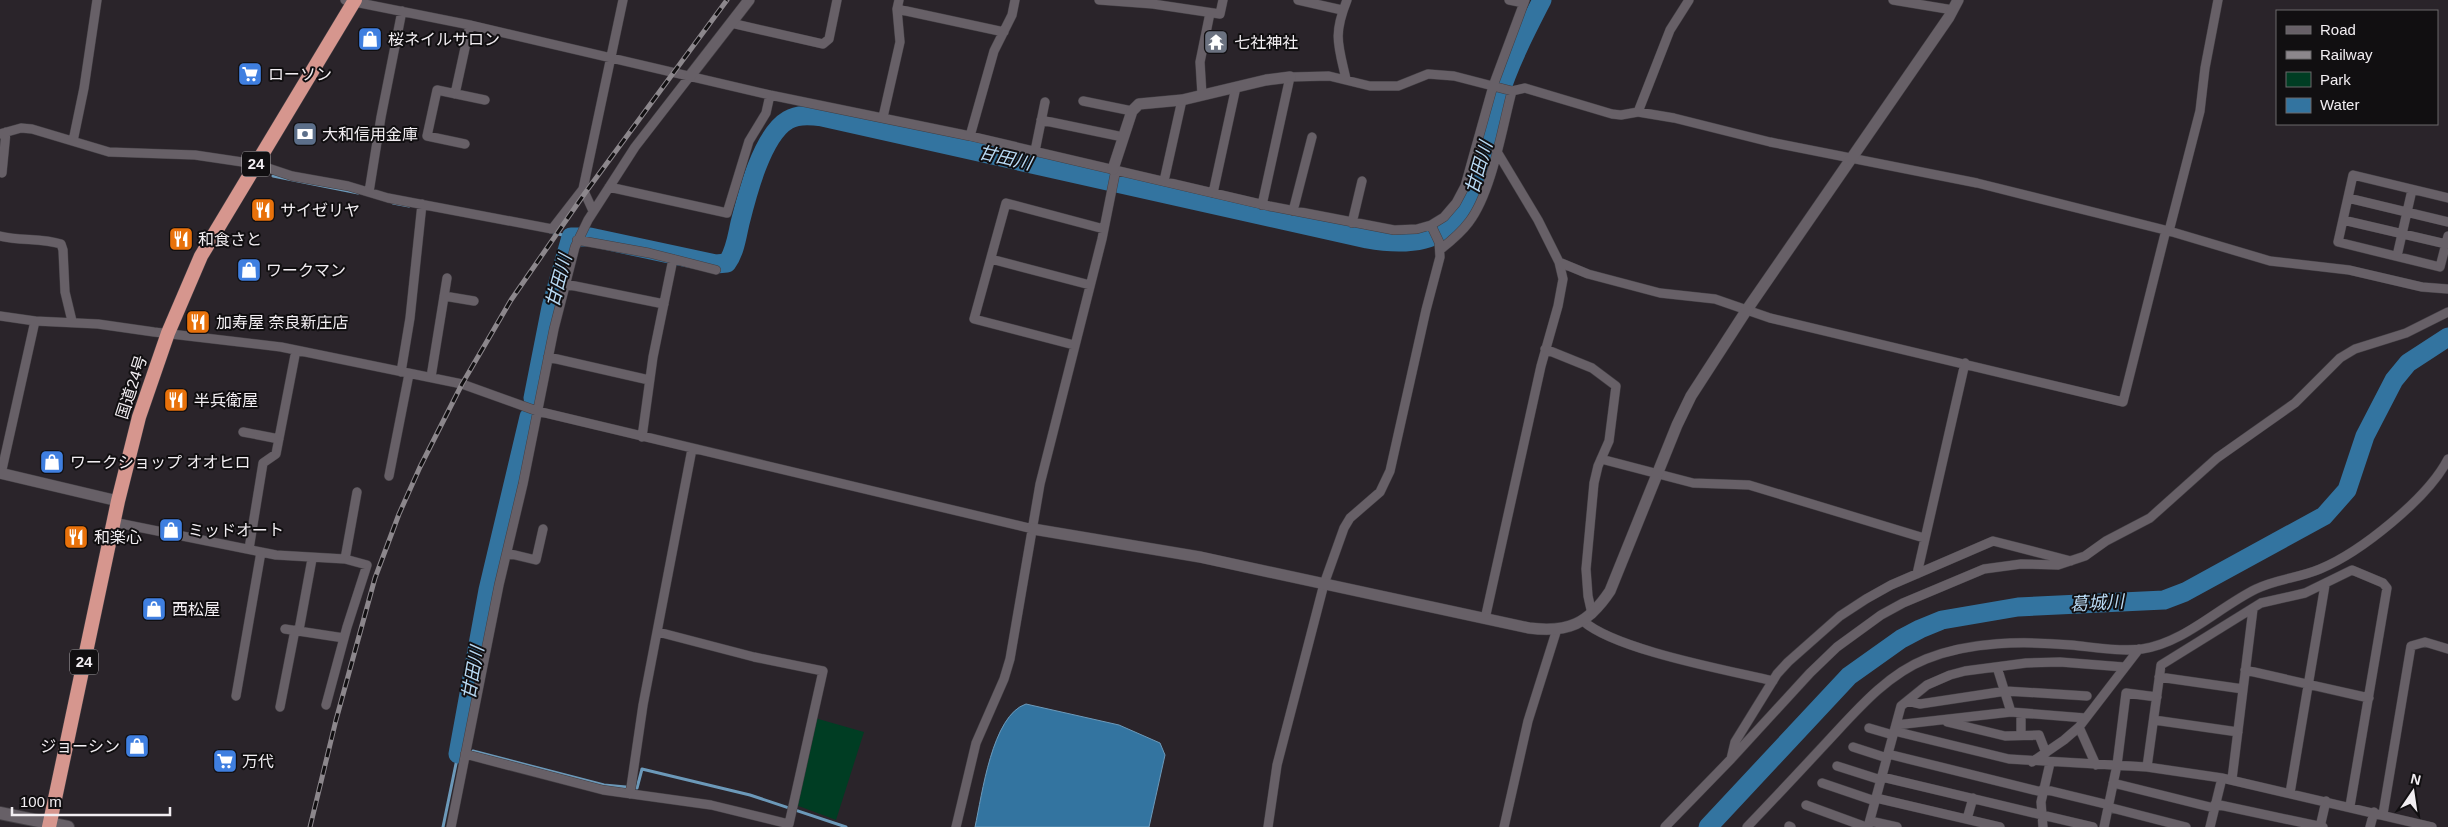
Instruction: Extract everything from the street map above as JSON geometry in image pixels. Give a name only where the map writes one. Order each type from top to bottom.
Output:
[{"type":"highway","name":"国道24号","points":[[50,825],[118,501],[139,417],[168,333],[201,256],[351,1]]},
{"type":"main road","points":[[0,813],[50,825],[68,827]]},
{"type":"street","points":[[73,141],[84,88],[96,0]]},
{"type":"street","points":[[2,173],[3,133],[21,128],[32,129],[109,152],[195,155],[256,164],[292,176],[369,192],[422,208],[552,229],[582,189],[609,57],[623,0]]},
{"type":"street","points":[[451,827],[548,358],[565,284],[578,240],[582,229],[593,211],[656,118],[749,0]]},
{"type":"street","points":[[731,23],[824,44],[830,39],[837,0]]},
{"type":"street","points":[[970,136],[994,51],[1012,15],[1015,0]]},
{"type":"street","points":[[1099,0],[1153,4],[1220,14],[1223,0]]},
{"type":"street","points":[[1298,0],[1342,10]]},
{"type":"street","points":[[1346,79],[1337,39],[1342,10],[1347,0]]},
{"type":"street","points":[[351,1],[470,25],[770,95],[970,136],[1262,205],[1394,230],[1432,228],[1456,203],[1465,186],[1495,86],[1525,2],[1510,0]]},
{"type":"street","points":[[1638,112],[1670,30],[1689,0]]},
{"type":"street","points":[[0,316],[168,333],[296,350],[431,377],[462,384],[537,411],[692,449],[824,478],[973,517],[1032,530],[1200,558],[1529,628],[1557,629],[1588,617],[1610,591],[1691,396],[1746,311],[1956,5],[1893,0]]},
{"type":"street","points":[[1559,262],[1588,274],[1633,286],[1670,295],[1715,299],[1746,311],[1790,323],[2123,402],[2200,111],[2204,68],[2218,0]]},
{"type":"street","points":[[883,117],[900,42],[898,5],[1004,32]]},
{"type":"street","points":[[369,192],[381,117],[402,11]]},
{"type":"street","points":[[1202,95],[1200,62],[1210,13]]},
{"type":"street","points":[[455,94],[470,25]]},
{"type":"street","points":[[956,827],[976,743],[1004,679],[1010,659],[1040,484],[1104,229],[1123,137],[1132,111],[1139,104],[1182,100],[1290,77],[1329,76],[1370,86],[1398,86],[1428,74],[1454,76],[1510,90],[1525,88],[1612,114],[1621,115],[1638,112],[1977,183],[2168,231],[2270,261],[2349,270],[2422,287],[2448,288]]},
{"type":"street","points":[[1262,205],[1290,77]]},
{"type":"street","points":[[1212,193],[1236,87]]},
{"type":"street","points":[[465,144],[427,136],[437,90],[484,100]]},
{"type":"street","points":[[1440,246],[1463,229],[1476,211],[1484,195],[1510,90]]},
{"type":"street","points":[[610,187],[727,213],[749,141],[766,113],[770,95]]},
{"type":"street","points":[[1164,181],[1182,100]]},
{"type":"street","points":[[1083,101],[1132,111]]},
{"type":"street","points":[[1034,151],[1045,102]]},
{"type":"street","points":[[1041,120],[1123,137]]},
{"type":"street","points":[[1293,211],[1312,138]]},
{"type":"street","points":[[1485,619],[1545,349],[1562,293],[1563,280],[1559,262],[1538,220],[1496,150]]},
{"type":"street","points":[[2343,220],[2402,234],[2447,240],[2440,267],[2338,242],[2353,175],[2448,198]]},
{"type":"street","points":[[1352,223],[1362,181]]},
{"type":"street","points":[[582,189],[593,211]]},
{"type":"street","points":[[2397,256],[2412,190]]},
{"type":"street","points":[[2348,198],[2448,222]]},
{"type":"street","points":[[1074,344],[974,319],[1006,203],[1104,229]]},
{"type":"street","points":[[389,476],[405,373],[422,208]]},
{"type":"street","points":[[1268,827],[1277,765],[1324,584],[1344,528],[1350,518],[1380,492],[1390,471],[1440,246],[1432,228]]},
{"type":"street","points":[[0,236],[27,241],[45,240],[60,244],[63,250],[65,292],[72,322]]},
{"type":"street","points":[[578,240],[673,259],[716,270]]},
{"type":"street","points":[[642,437],[649,380],[673,259]]},
{"type":"street","points":[[991,259],[1090,285]]},
{"type":"street","points":[[431,377],[447,278]]},
{"type":"street","points":[[565,284],[664,304]]},
{"type":"street","points":[[444,296],[474,301]]},
{"type":"street","points":[[1665,827],[1837,647],[1881,615],[1903,603],[1984,569],[2001,565],[2058,565],[2073,561],[2113,536],[2150,518],[2217,458],[2295,404],[2340,358],[2355,349],[2413,330],[2448,312]]},
{"type":"street","points":[[35,321],[1,473],[118,501]]},
{"type":"street","points":[[1545,349],[1586,365],[1616,386],[1609,441],[1594,483],[1586,569],[1588,617],[1600,632],[1648,649],[1773,681]]},
{"type":"street","points":[[249,549],[263,463],[276,454],[296,350]]},
{"type":"street","points":[[548,358],[649,380]]},
{"type":"street","points":[[1917,574],[1965,363]]},
{"type":"street","points":[[243,432],[278,439]]},
{"type":"street","points":[[630,794],[643,704],[692,449]]},
{"type":"street","points":[[1601,459],[1704,485],[1749,486],[1924,538]]},
{"type":"street","points":[[1747,827],[1879,689],[1924,660],[1946,652],[2001,644],[2058,644],[2139,649],[2154,647],[2188,630],[2257,588],[2318,570],[2348,554],[2420,498],[2435,480],[2448,459]]},
{"type":"street","points":[[345,560],[357,492]]},
{"type":"street","points":[[113,522],[261,552],[312,559],[345,560],[367,565],[344,638],[326,705]]},
{"type":"street","points":[[507,553],[536,560],[543,529]]},
{"type":"street","points":[[1731,759],[1735,742],[1773,681],[1788,662],[1840,616],[1891,585],[1993,541],[2073,561]]},
{"type":"street","points":[[236,696],[261,552]]},
{"type":"street","points":[[280,707],[312,559]]},
{"type":"street","points":[[2148,767],[2161,666],[2261,603],[2305,593],[2325,585],[2352,570],[2383,583],[2387,588],[2350,806]]},
{"type":"street","points":[[2290,793],[2325,585]]},
{"type":"street","points":[[2232,780],[2253,609]]},
{"type":"street","points":[[285,629],[344,638]]},
{"type":"street","points":[[1504,827],[1528,721],[1557,629]]},
{"type":"street","points":[[465,754],[603,790],[711,805],[790,824],[823,671],[754,657],[658,632]]},
{"type":"street","points":[[2370,827],[2378,813],[2411,646],[2425,642],[2448,649]]},
{"type":"street","points":[[2032,762],[2078,727],[2139,649]]},
{"type":"street","points":[[1868,825],[1901,706],[1927,686],[1950,674],[2042,662],[2124,667]]},
{"type":"street","points":[[1997,667],[2016,712],[2021,736]]},
{"type":"street","points":[[2245,670],[2368,698]]},
{"type":"street","points":[[2159,677],[2243,689]]},
{"type":"street","points":[[1907,700],[1920,704],[2006,691],[2087,696]]},
{"type":"street","points":[[2104,827],[2117,766],[2126,693],[2157,696]]},
{"type":"street","points":[[1894,731],[1942,720],[2016,712],[2085,718]]},
{"type":"street","points":[[1942,720],[2005,736],[2039,736],[2046,753]]},
{"type":"street","points":[[2154,720],[2238,732]]},
{"type":"street","points":[[2078,727],[2096,765]]},
{"type":"street","points":[[1869,728],[1894,731],[2009,759],[2032,762],[2148,767],[2222,778],[2350,806],[2432,827]]},
{"type":"street","points":[[1853,746],[1888,756],[2108,806],[2186,827]]},
{"type":"street","points":[[2042,827],[2042,790],[2050,763]]},
{"type":"street","points":[[1837,766],[2093,827]]},
{"type":"street","points":[[2210,827],[2222,778]]},
{"type":"street","points":[[1822,783],[1876,800],[2000,827]]},
{"type":"street","points":[[2113,783],[2321,827],[2326,801]]},
{"type":"street","points":[[1967,820],[1972,798]]},
{"type":"street","points":[[1806,805],[1868,825],[1898,827]]},
{"type":"green space","points":[[815,718],[864,732],[836,820],[796,805]]},
{"type":"water","points":[[1026,704],[1119,725],[1160,743],[1165,755],[1149,827],[975,827],[985,777],[997,739],[1014,711]]},
{"type":"waterway","name":"甘田川","points":[[533,398],[551,307],[571,237],[590,237],[716,264],[727,263],[734,249],[747,197],[763,152],[779,128],[788,120],[800,116],[822,117],[1367,239],[1404,242],[1432,237],[1452,224],[1466,206],[1477,183],[1507,73],[1542,0]]},
{"type":"waterway","points":[[273,176],[358,193]]},
{"type":"waterway","points":[[393,203],[409,206]]},
{"type":"waterway","points":[[550,232],[571,237]]},
{"type":"waterway","name":"葛城川","points":[[1708,827],[1849,676],[1901,639],[1920,629],[1942,620],[2018,607],[2164,600],[2185,592],[2324,516],[2347,490],[2365,436],[2394,380],[2408,363],[2448,337]]},
{"type":"waterway","name":"甘田川","points":[[458,754],[488,590],[529,417]]},
{"type":"waterway","points":[[473,751],[604,785],[637,788],[642,769],[750,795],[846,827]]},
{"type":"waterway","points":[[443,827],[458,754]]},
{"type":"railway","points":[[310,827],[336,720],[375,578],[399,514],[420,467],[462,384],[511,300],[585,193],[727,0]]},
{"type":"place","name":"桜ネイルサロン","points":[[370,39]]},
{"type":"place","name":"七社神社","points":[[1216,42]]},
{"type":"place","name":"ローソン","points":[[250,74]]},
{"type":"place","name":"大和信用金庫","points":[[305,134]]},
{"type":"place","name":"サイゼリヤ","points":[[263,210]]},
{"type":"place","name":"和食さと","points":[[181,239]]},
{"type":"place","name":"ワークマン","points":[[249,270]]},
{"type":"place","name":"加寿屋 奈良新庄店","points":[[198,322]]},
{"type":"place","name":"半兵衛屋","points":[[176,400]]},
{"type":"place","name":"ワークショップ オオヒロ","points":[[52,462]]},
{"type":"place","name":"ミッドオート","points":[[171,530]]},
{"type":"place","name":"和楽心","points":[[76,537]]},
{"type":"place","name":"西松屋","points":[[154,609]]},
{"type":"place","name":"ジョーシン","points":[[137,746]]},
{"type":"place","name":"万代","points":[[225,761]]}]
